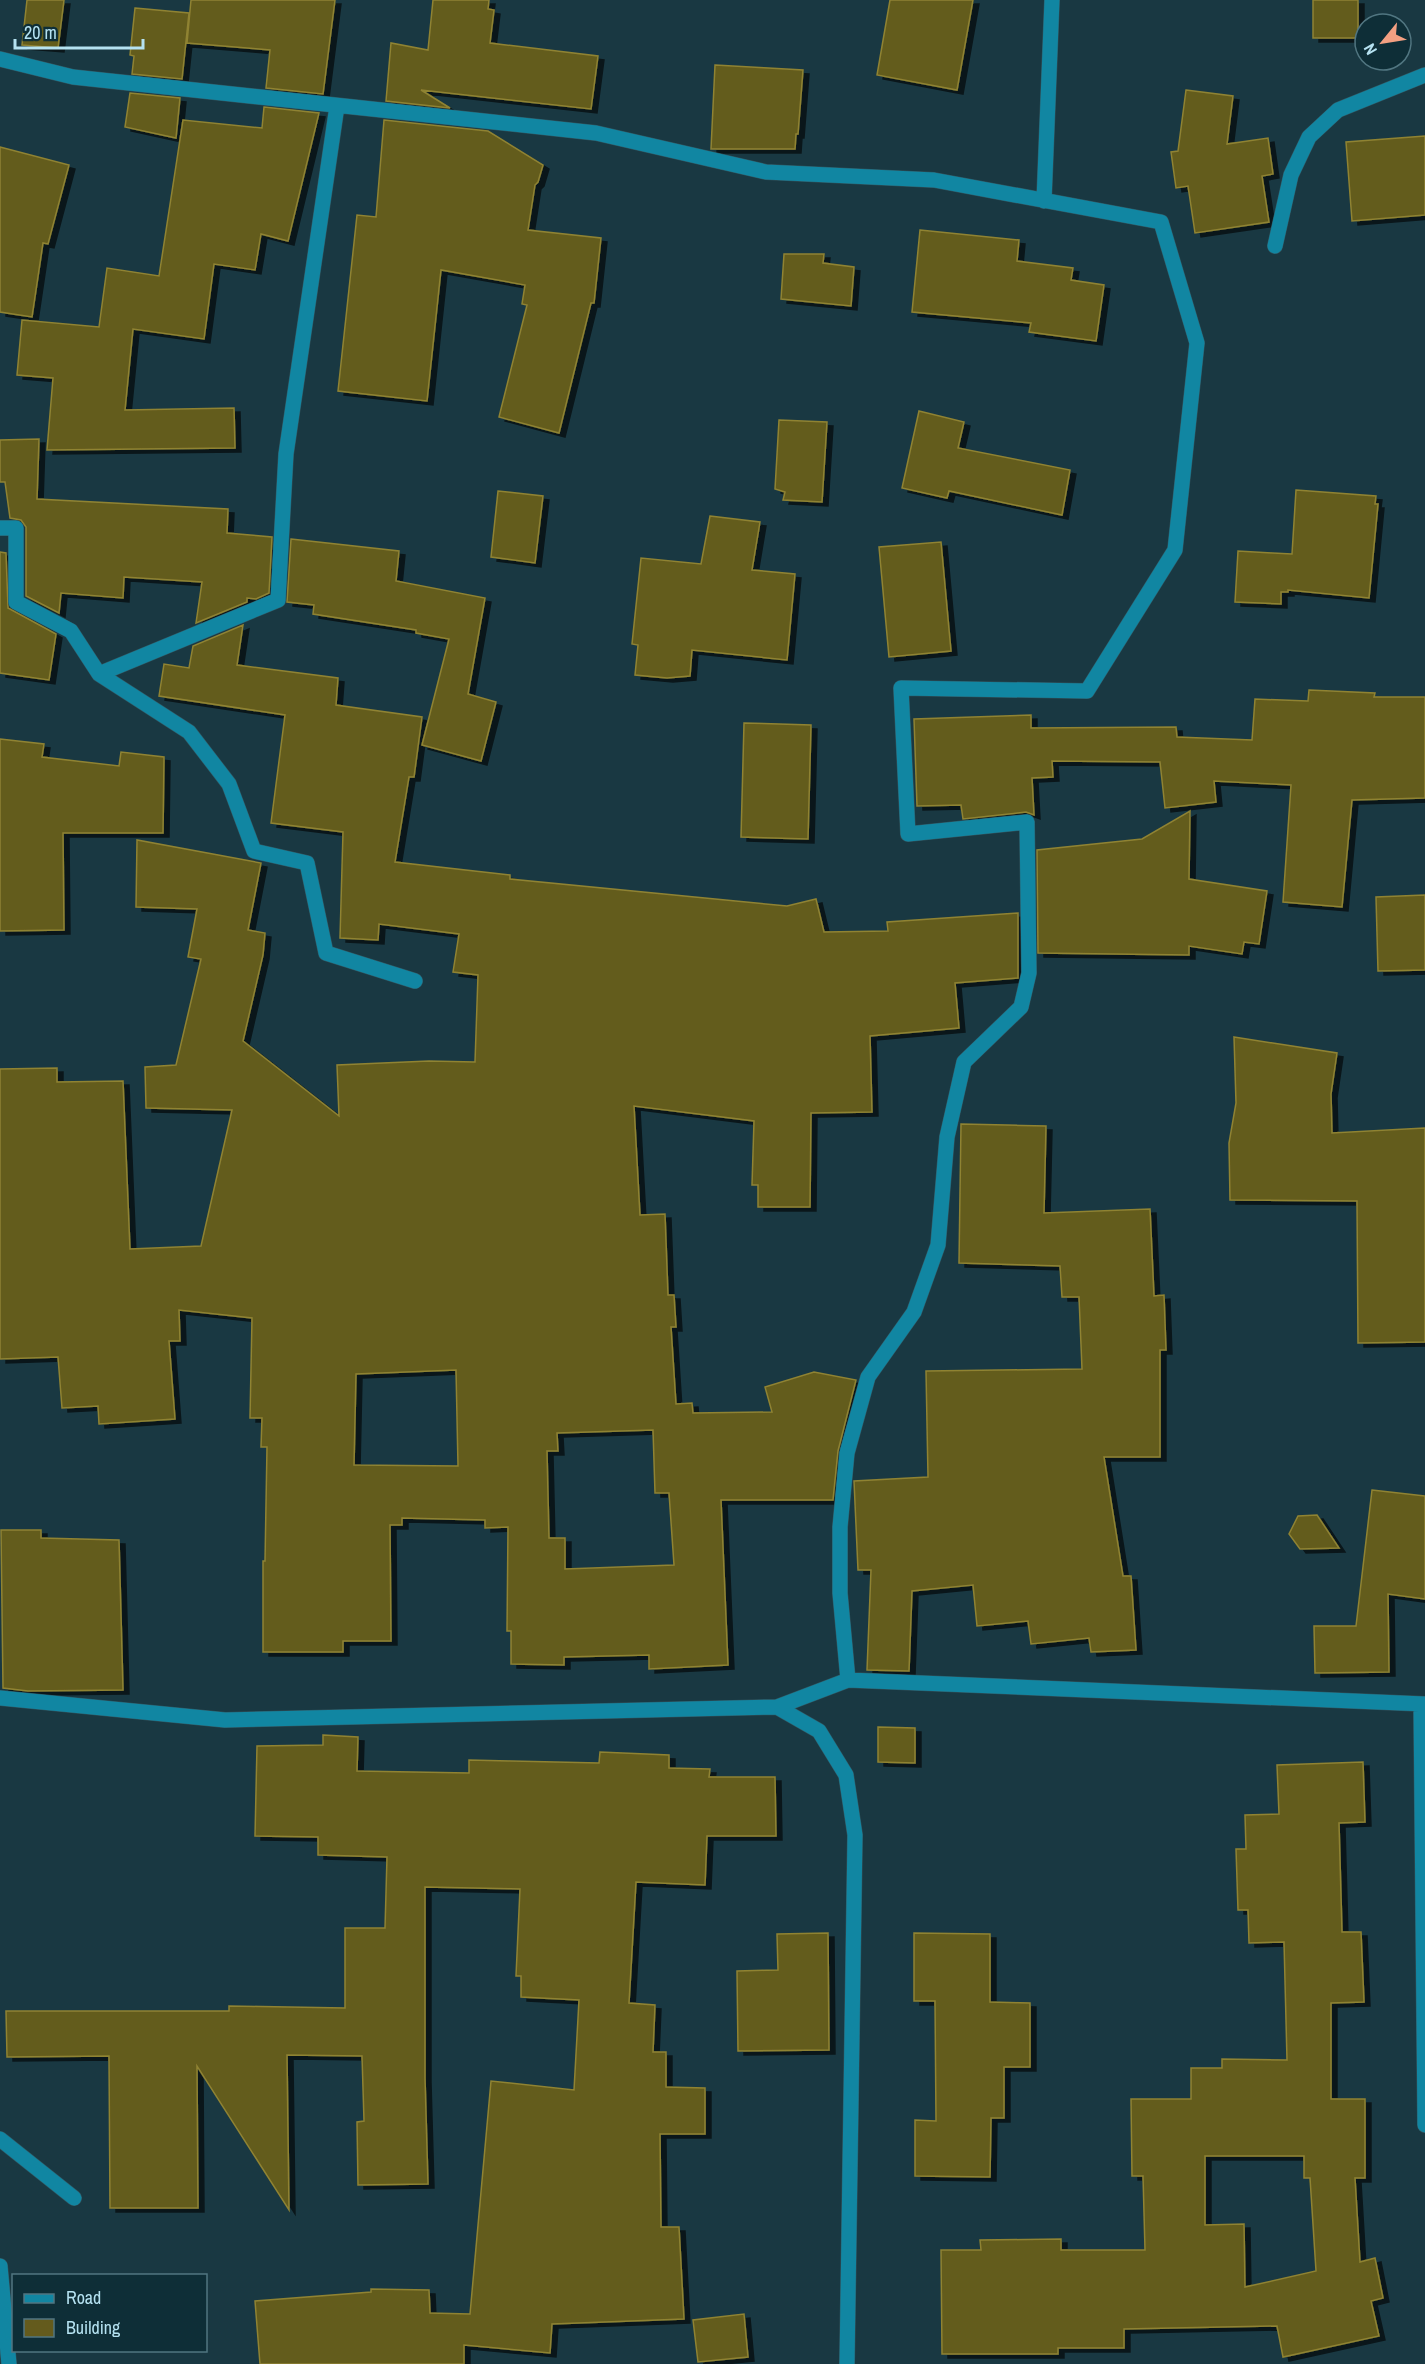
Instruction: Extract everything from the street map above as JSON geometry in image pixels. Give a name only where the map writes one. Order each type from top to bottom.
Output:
[{"type":"street","points":[[1044,201],[1052,0]]},
{"type":"street","points":[[0,59],[73,77],[597,133],[766,172],[934,180],[1161,222],[1197,343],[1175,550],[1087,691],[901,688],[908,834],[1027,822],[1029,973],[1021,1007],[964,1062],[947,1137],[938,1245],[914,1312],[868,1377],[847,1453],[840,1527],[840,1593],[848,1680]]},
{"type":"street","points":[[1275,246],[1291,175],[1309,137],[1338,110],[1425,75]]},
{"type":"street","points":[[99,674],[278,600],[286,454],[337,106]]},
{"type":"street","points":[[0,528],[16,528],[16,602],[71,631],[99,674],[189,732],[229,784],[254,851],[306,863],[326,953],[415,981]]},
{"type":"street","points":[[0,1698],[225,1720],[777,1707],[848,1680],[1423,1704],[1425,2125]]},
{"type":"street","points":[[777,1707],[819,1731],[846,1775],[855,1835],[848,2364]]},
{"type":"street","points":[[0,2139],[74,2198]]},
{"type":"street","points":[[0,2266],[9,2364]]},
{"type":"building","points":[[27,0],[64,0],[58,48],[22,45]]},
{"type":"building","points":[[191,0],[335,0],[323,94],[266,88],[270,50],[187,43]]},
{"type":"building","points":[[433,0],[489,0],[488,9],[494,10],[490,43],[598,56],[591,109],[421,90],[450,108],[386,101],[391,43],[428,50]]},
{"type":"building","points":[[890,0],[973,0],[957,90],[877,75]]},
{"type":"building","points":[[1313,0],[1358,0],[1358,12],[1353,12],[1353,38],[1313,38]]},
{"type":"building","points":[[135,8],[189,13],[182,79],[132,74],[134,56],[130,55]]},
{"type":"building","points":[[715,65],[803,70],[795,149],[711,149]]},
{"type":"building","points":[[1186,90],[1233,96],[1227,144],[1268,138],[1273,174],[1262,176],[1269,222],[1195,233],[1188,186],[1176,188],[1171,152],[1178,151]]},
{"type":"building","points":[[130,93],[180,98],[176,138],[125,127]]},
{"type":"building","points":[[264,107],[319,113],[288,241],[261,234],[255,270],[214,264],[204,339],[133,329],[125,410],[234,408],[235,448],[47,450],[53,378],[17,375],[22,320],[99,327],[107,268],[159,276],[183,120],[262,128]]},
{"type":"building","points":[[384,120],[488,131],[543,165],[535,185],[528,230],[601,238],[594,303],[591,303],[559,433],[499,417],[527,305],[522,304],[525,285],[441,270],[427,401],[338,391],[357,215],[376,217]]},
{"type":"building","points":[[1425,136],[1425,215],[1352,221],[1346,142]]},
{"type":"building","points":[[0,147],[69,165],[48,244],[43,243],[32,317],[0,312]]},
{"type":"building","points":[[920,230],[1019,240],[1017,261],[1073,268],[1071,280],[1104,285],[1096,341],[1029,332],[1031,323],[912,312]]},
{"type":"building","points":[[784,254],[824,254],[823,263],[854,267],[851,306],[781,299]]},
{"type":"building","points":[[919,411],[964,422],[958,448],[1070,470],[1062,515],[949,491],[947,498],[902,488]]},
{"type":"building","points":[[779,420],[827,422],[822,502],[783,500],[785,492],[775,489]]},
{"type":"building","points":[[39,439],[37,499],[228,509],[227,533],[272,537],[269,593],[256,599],[247,598],[247,602],[196,623],[202,582],[124,577],[123,598],[61,593],[59,613],[26,596],[26,527],[21,520],[10,518],[5,482],[0,482],[0,440]]},
{"type":"building","points":[[1296,490],[1376,496],[1375,504],[1378,504],[1369,598],[1288,590],[1288,592],[1281,592],[1281,604],[1235,602],[1238,551],[1292,554]]},
{"type":"building","points":[[498,491],[543,496],[535,563],[491,557]]},
{"type":"building","points":[[710,516],[760,522],[752,570],[795,574],[787,660],[692,650],[690,676],[667,678],[635,675],[638,645],[632,644],[641,558],[701,564]]},
{"type":"building","points":[[291,539],[399,551],[396,581],[485,598],[468,694],[496,702],[481,761],[422,745],[449,639],[416,633],[416,630],[313,614],[314,605],[287,602]]},
{"type":"building","points":[[941,542],[951,651],[889,657],[879,547]]},
{"type":"building","points":[[0,552],[6,553],[8,608],[56,634],[49,680],[0,673]]},
{"type":"building","points":[[243,625],[237,665],[338,678],[336,705],[422,717],[414,777],[409,777],[395,862],[510,875],[510,879],[787,906],[816,899],[824,932],[888,931],[887,922],[1018,913],[1018,978],[955,983],[959,1028],[870,1036],[872,1112],[811,1113],[810,1207],[758,1207],[758,1185],[752,1185],[754,1121],[634,1106],[640,1215],[665,1214],[668,1295],[674,1295],[676,1327],[671,1327],[676,1404],[692,1403],[693,1413],[772,1412],[765,1387],[814,1372],[856,1380],[838,1451],[833,1500],[721,1500],[728,1665],[649,1669],[649,1655],[564,1657],[564,1665],[511,1664],[511,1631],[507,1631],[508,1527],[485,1528],[485,1520],[402,1518],[402,1525],[390,1525],[391,1641],[343,1641],[343,1652],[263,1652],[267,1447],[261,1447],[262,1418],[250,1418],[252,1318],[179,1310],[180,1341],[169,1341],[175,1419],[99,1424],[98,1406],[62,1408],[58,1357],[0,1359],[0,1069],[57,1068],[57,1082],[123,1081],[130,1249],[201,1246],[232,1110],[146,1108],[145,1067],[176,1065],[201,959],[188,957],[197,909],[136,907],[137,840],[261,863],[248,930],[265,933],[263,955],[243,1041],[339,1116],[337,1065],[429,1061],[475,1062],[478,975],[453,972],[459,934],[379,924],[378,940],[340,938],[343,832],[271,823],[285,715],[159,696],[164,664],[189,668],[193,646]],"holes":[[[456,1370],[458,1466],[354,1465],[356,1374]],[[653,1430],[655,1493],[669,1493],[674,1565],[565,1569],[565,1538],[549,1538],[547,1451],[558,1451],[557,1433]]]},
{"type":"building","points":[[1309,690],[1375,693],[1374,697],[1425,697],[1425,798],[1352,800],[1342,907],[1283,902],[1291,785],[1214,781],[1216,802],[1165,808],[1160,762],[1052,761],[1053,777],[1032,778],[1034,815],[1026,812],[963,819],[961,805],[917,806],[914,719],[1031,715],[1031,728],[1176,727],[1177,737],[1252,740],[1255,699],[1308,701]]},
{"type":"building","points":[[744,723],[811,725],[808,839],[741,837]]},
{"type":"building","points":[[0,739],[44,744],[42,757],[119,766],[121,752],[164,757],[163,833],[63,833],[64,930],[0,931]]},
{"type":"building","points":[[1190,811],[1189,879],[1267,891],[1259,944],[1244,942],[1242,954],[1189,946],[1189,955],[1038,953],[1037,850],[1142,839]]},
{"type":"building","points":[[1425,895],[1425,970],[1378,971],[1376,897]]},
{"type":"building","points":[[1234,1037],[1337,1053],[1331,1094],[1332,1133],[1425,1128],[1425,1342],[1358,1343],[1357,1201],[1230,1200],[1229,1143],[1236,1103]]},
{"type":"building","points":[[961,1124],[1046,1126],[1044,1213],[1150,1209],[1154,1296],[1164,1295],[1166,1350],[1160,1350],[1160,1457],[1104,1457],[1123,1576],[1131,1576],[1136,1650],[1091,1652],[1089,1638],[1031,1644],[1028,1621],[977,1626],[973,1585],[912,1591],[909,1671],[867,1670],[871,1570],[858,1570],[854,1481],[928,1477],[926,1371],[1082,1369],[1079,1297],[1062,1297],[1060,1266],[959,1263]]},
{"type":"building","points":[[1372,1490],[1425,1496],[1425,1599],[1388,1594],[1389,1672],[1315,1673],[1314,1626],[1356,1626]]},
{"type":"building","points":[[1317,1515],[1339,1548],[1300,1549],[1289,1534],[1298,1516]]},
{"type":"building","points":[[1,1530],[41,1530],[41,1538],[119,1540],[123,1690],[28,1691],[3,1688]]},
{"type":"building","points":[[878,1727],[915,1728],[915,1763],[878,1762]]},
{"type":"building","points":[[323,1735],[358,1737],[357,1771],[469,1773],[469,1760],[599,1763],[600,1752],[669,1755],[669,1768],[710,1769],[709,1777],[775,1777],[776,1836],[707,1836],[705,1885],[636,1882],[629,2003],[655,2005],[653,2052],[666,2052],[666,2087],[705,2088],[705,2134],[660,2134],[661,2227],[679,2227],[684,2319],[552,2324],[550,2353],[464,2345],[464,2364],[260,2364],[255,2301],[371,2292],[371,2289],[429,2290],[430,2313],[470,2314],[491,2081],[574,2090],[579,2000],[521,1997],[521,1976],[516,1976],[520,1889],[425,1887],[425,2078],[428,2184],[358,2185],[357,2122],[364,2121],[362,2056],[287,2055],[289,2210],[197,2066],[198,2208],[110,2208],[109,2056],[7,2057],[6,2011],[229,2011],[229,2006],[345,2008],[345,1928],[385,1928],[387,1857],[318,1855],[318,1837],[255,1836],[257,1746],[323,1745]]},
{"type":"building","points":[[1363,1762],[1365,1822],[1339,1823],[1342,1932],[1361,1932],[1364,2002],[1331,2003],[1331,2099],[1365,2099],[1365,2178],[1355,2178],[1360,2262],[1375,2258],[1383,2298],[1371,2301],[1379,2336],[1283,2357],[1277,2326],[1124,2329],[1124,2348],[1058,2348],[1058,2354],[942,2354],[941,2250],[981,2250],[980,2240],[1061,2239],[1061,2250],[1145,2250],[1143,2176],[1132,2176],[1131,2099],[1191,2099],[1191,2068],[1222,2068],[1222,2059],[1287,2060],[1284,1942],[1249,1943],[1248,1910],[1238,1910],[1236,1849],[1246,1849],[1245,1815],[1279,1814],[1277,1765]],"holes":[[[1205,2156],[1304,2156],[1304,2178],[1310,2178],[1316,2271],[1245,2287],[1244,2224],[1205,2225]]]},
{"type":"building","points":[[828,1933],[829,2050],[738,2051],[737,1971],[778,1970],[777,1934]]},
{"type":"building","points":[[914,1933],[990,1934],[990,2002],[1030,2003],[1030,2067],[1004,2067],[1004,2118],[991,2118],[990,2177],[915,2176],[915,2120],[936,2121],[935,2001],[914,2001]]},
{"type":"building","points":[[744,2314],[748,2357],[698,2362],[693,2320]]}]
